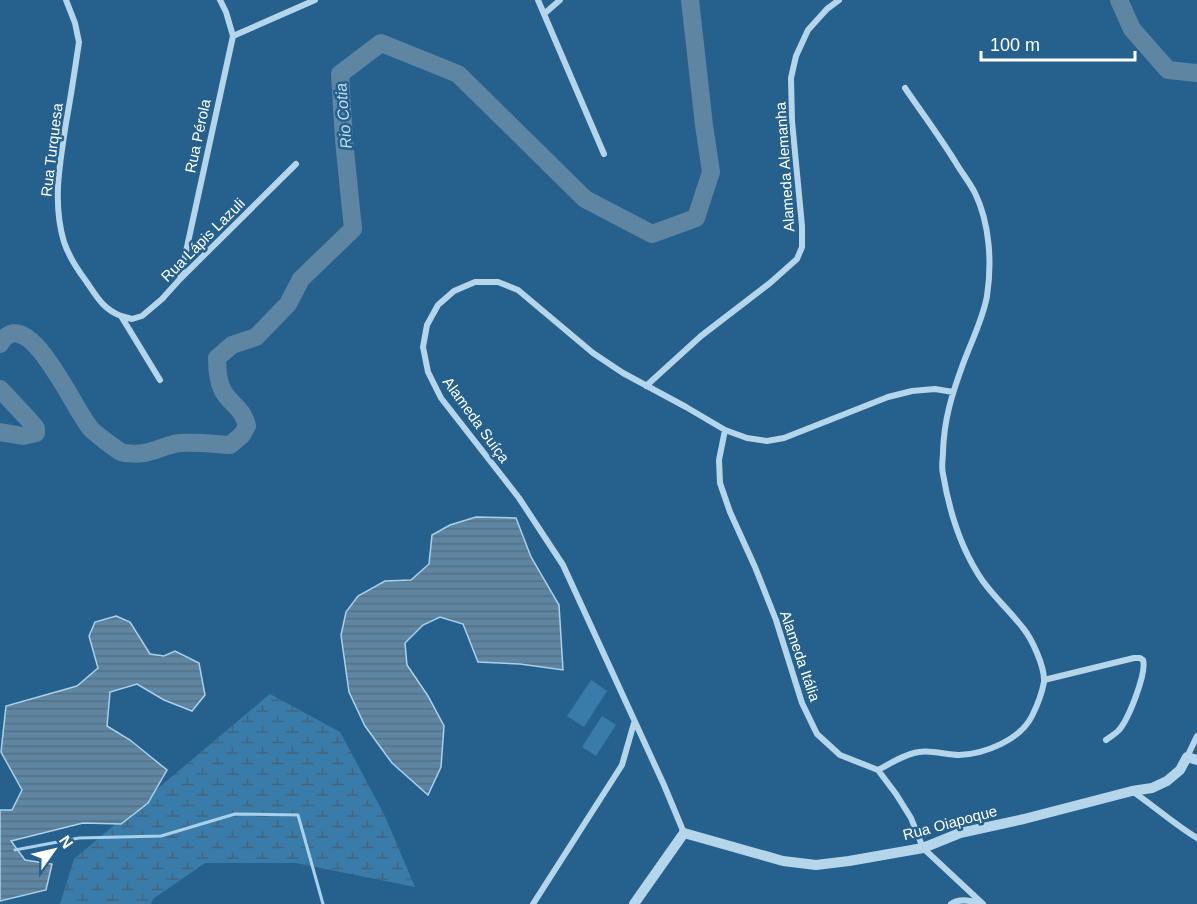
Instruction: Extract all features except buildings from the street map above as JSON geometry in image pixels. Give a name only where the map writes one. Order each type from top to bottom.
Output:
[{"type":"street","name":"Rua Turquesa","points":[[66,0],[80,42],[57,192],[58,216],[64,241],[72,260],[103,305],[110,312],[121,316],[160,380]]},
{"type":"street","points":[[220,0],[233,36],[315,0]]},
{"type":"street","points":[[537,0],[604,154]]},
{"type":"street","points":[[544,14],[560,0]]},
{"type":"street","name":"Alameda Alemanha","points":[[646,386],[701,336],[770,283],[797,259],[802,248],[802,226],[792,121],[791,78],[796,56],[808,30],[826,9],[839,0]]},
{"type":"street","name":"Rua Pérola","points":[[180,279],[233,36]]},
{"type":"street","points":[[905,88],[975,193],[987,237],[989,264],[987,297],[945,420],[942,472],[953,516],[965,548],[982,580],[1025,629],[1040,659],[1044,680],[1032,716],[1024,729],[1014,737],[977,753],[958,755],[919,752],[907,755],[878,770],[911,818],[923,848],[981,904]]},
{"type":"street","name":"Rua Lápis Lazuli","points":[[121,316],[132,319],[142,316],[162,299],[296,164]]},
{"type":"street","name":"Alameda Suíça","points":[[684,833],[563,565],[519,498],[441,398],[428,372],[423,347],[427,325],[438,305],[454,291],[476,282],[498,282],[518,290],[593,353],[623,373],[725,430],[747,438],[767,441],[784,438],[888,397],[912,391],[934,389],[953,392]]},
{"type":"street","name":"Alameda Itália","points":[[725,430],[719,460],[720,483],[776,620],[802,703],[817,734],[840,755],[878,770]]},
{"type":"street","points":[[1044,680],[1134,658],[1143,660],[1144,668],[1131,710],[1119,731],[1106,740]]},
{"type":"street","points":[[533,904],[622,765],[634,722]]},
{"type":"street","name":"Rua Oiapoque","points":[[684,833],[783,861],[816,865],[923,848],[960,833],[1152,788],[1167,781],[1192,758],[1197,736]]},
{"type":"street","points":[[1132,791],[1197,838]]},
{"type":"street","points":[[634,904],[684,833]]},
{"type":"street","points":[[951,904],[965,900],[981,904]]},
{"type":"green space","points":[[591,680],[607,691],[584,727],[567,716]]},
{"type":"green space","points":[[270,694],[340,732],[384,814],[415,887],[296,863],[205,863],[153,899],[151,904],[60,904],[74,859]]},
{"type":"green space","points":[[602,716],[616,725],[596,756],[582,747]]},
{"type":"shaded area","points":[[476,517],[516,518],[531,557],[559,605],[563,670],[520,664],[478,662],[463,624],[440,617],[423,625],[405,643],[407,665],[428,696],[444,726],[441,767],[428,795],[392,763],[365,726],[349,692],[341,635],[346,612],[358,596],[385,581],[411,580],[429,564],[432,535],[450,525]]},
{"type":"shaded area","points":[[116,616],[130,622],[150,654],[164,656],[175,651],[199,663],[205,695],[192,711],[164,700],[137,684],[110,692],[107,726],[130,740],[167,770],[148,803],[121,824],[83,823],[11,841],[25,860],[52,864],[46,890],[0,901],[0,810],[12,810],[22,790],[1,752],[6,706],[77,686],[98,668],[89,636],[95,622]]},
{"type":"waterway","name":"Rio Cotia","points":[[0,344],[11,334],[24,336],[37,347],[92,430],[121,452],[144,453],[180,443],[230,445],[242,435],[247,426],[243,415],[221,387],[217,358],[232,345],[256,337],[288,304],[301,279],[353,229],[340,74],[381,43],[458,74],[585,199],[652,234],[696,218],[711,172],[690,0]]},
{"type":"waterway","name":"Rio Cotia","points":[[1119,0],[1132,29],[1168,70],[1197,73]]},
{"type":"waterway","name":"Rio Cotia","points":[[0,389],[36,428],[36,433],[23,436],[0,432]]},
{"type":"waterway","points":[[15,850],[79,838],[161,836],[235,814],[298,815],[323,904]]}]
